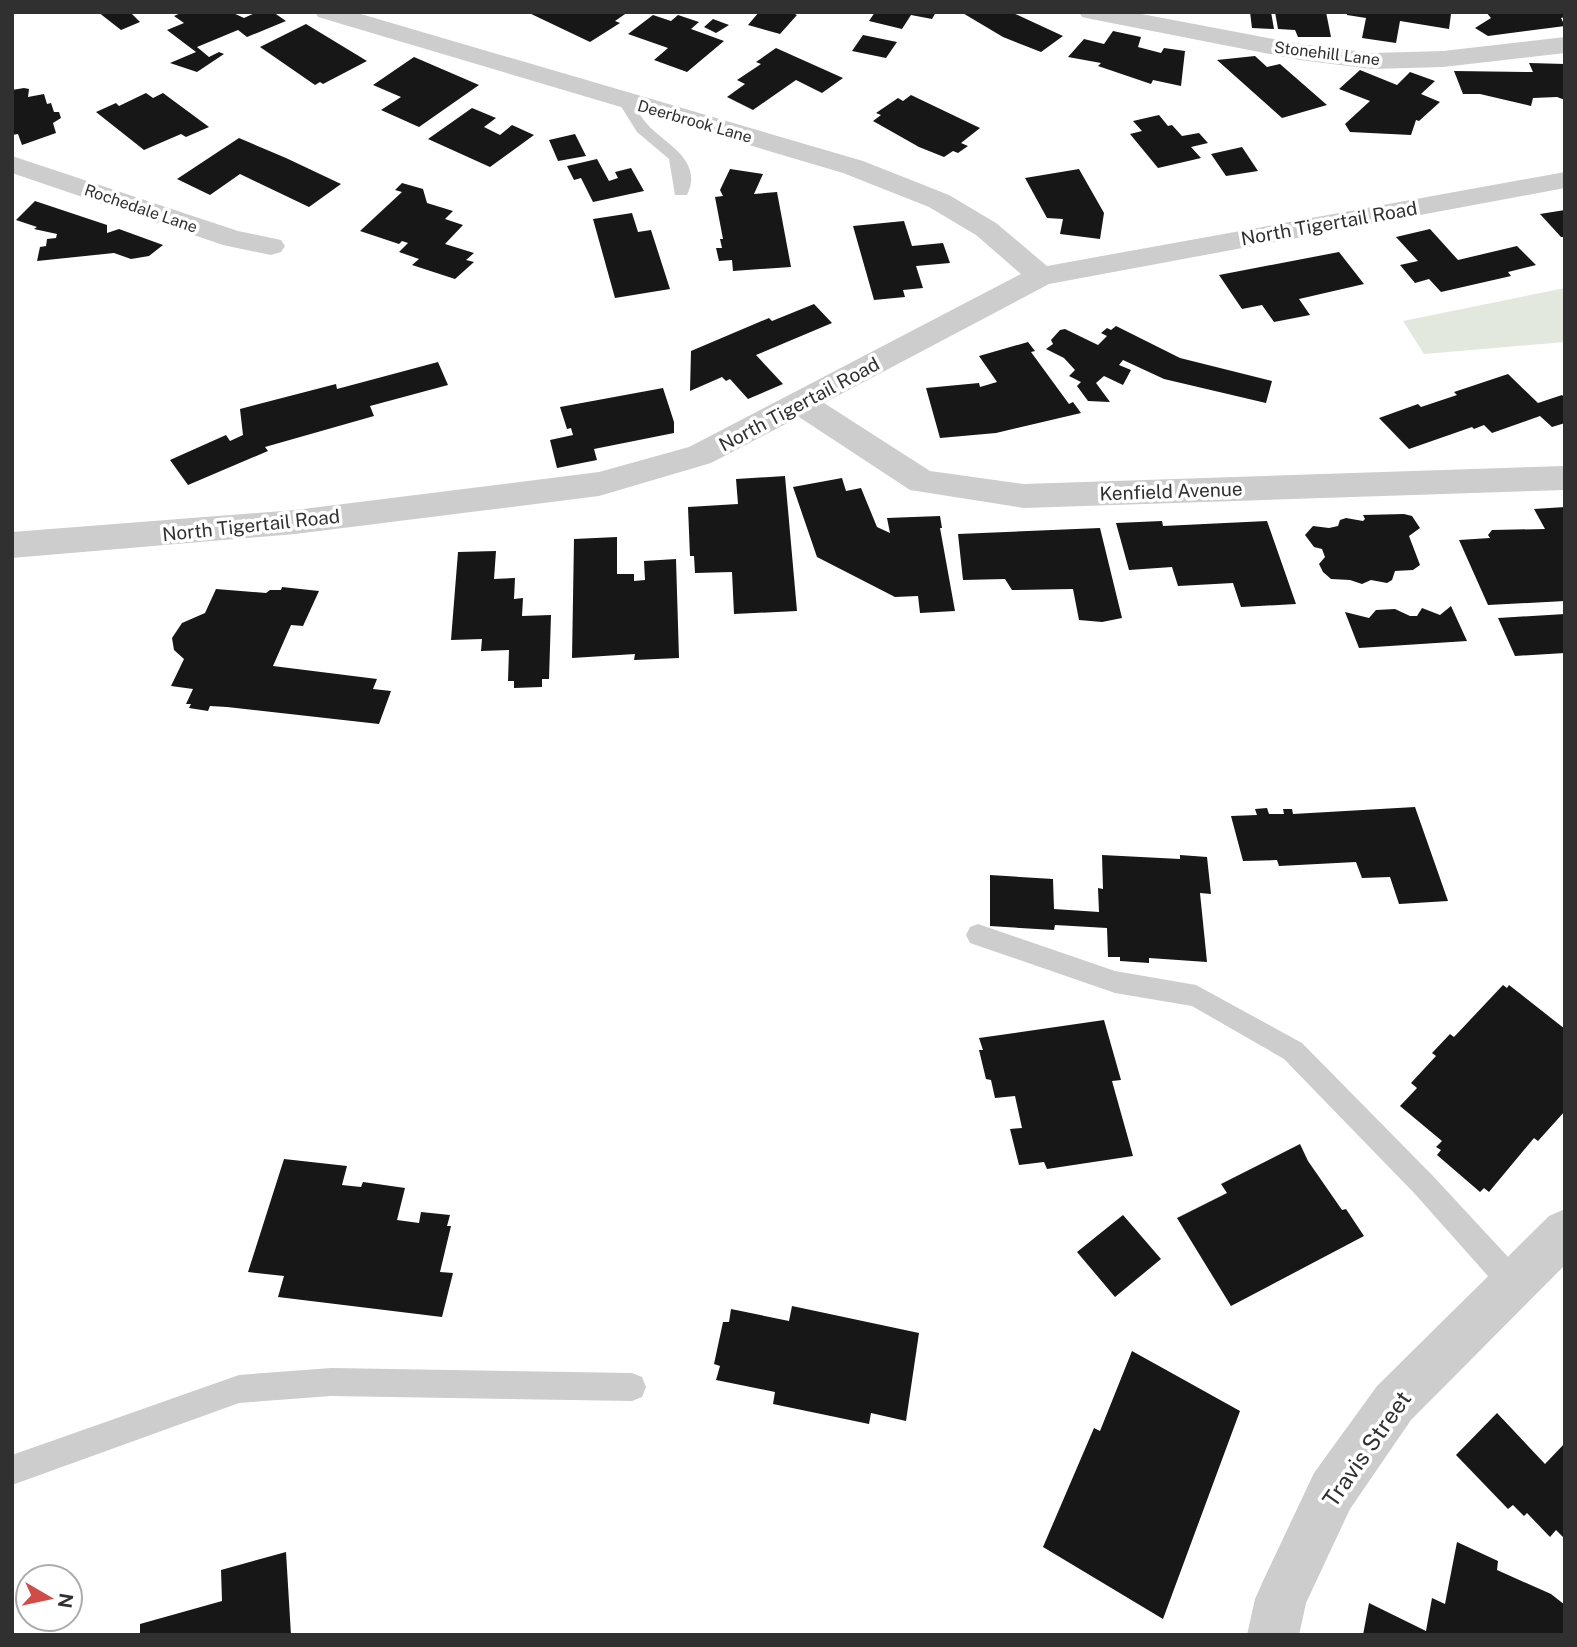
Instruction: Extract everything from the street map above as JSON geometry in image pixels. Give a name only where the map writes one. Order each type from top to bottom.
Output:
[{"type":"street","name":"Deerbrook Lane","points":[[327,12],[853,167],[939,201],[986,229],[1041,276]]},
{"type":"street","name":"Stonehill Lane","points":[[1091,12],[1300,52],[1372,61],[1443,59],[1565,44]]},
{"type":"street","name":"Rochedale Lane","points":[[12,164],[233,239],[271,246]]},
{"type":"street","name":"North Tigertail Road","points":[[12,545],[295,522],[600,484],[700,455],[1041,276],[1565,180]]},
{"type":"street","name":"Kenfield Avenue","points":[[801,403],[922,482],[1024,496],[1565,478]]},
{"type":"street","name":"Travis Street","points":[[1273,1635],[1282,1599],[1332,1491],[1394,1403],[1565,1232]]},
{"type":"lane","points":[[625,100],[642,128],[667,146],[682,167],[681,191]]},
{"type":"lane","points":[[978,935],[1115,982],[1196,996],[1293,1051],[1424,1185],[1513,1283]]},
{"type":"lane","points":[[12,1470],[239,1389],[331,1382],[632,1387]]},
{"type":"shaded area","points":[[1565,288],[1565,342],[1424,354],[1403,321]]},
{"type":"building","points":[[98,12],[137,12],[132,14],[140,22],[121,30]]},
{"type":"building","points":[[183,12],[231,12],[244,18],[257,12],[273,12],[286,21],[247,37],[238,30],[197,47],[209,57],[219,52],[224,54],[197,72],[170,63],[196,52],[167,30],[184,23],[174,16]]},
{"type":"building","points":[[527,12],[628,12],[615,21],[620,23],[590,42]]},
{"type":"building","points":[[759,12],[790,12],[797,15],[780,34],[748,25]]},
{"type":"building","points":[[875,12],[936,12],[932,19],[911,15],[902,29],[869,21]]},
{"type":"building","points":[[961,12],[1011,12],[1063,36],[1041,52],[1003,37]]},
{"type":"building","points":[[1250,12],[1271,12],[1274,29],[1252,28]]},
{"type":"building","points":[[1275,12],[1326,12],[1331,37],[1298,37],[1295,30],[1278,29]]},
{"type":"building","points":[[1347,12],[1451,14],[1449,29],[1400,21],[1396,43],[1362,38],[1366,18],[1347,15]]},
{"type":"building","points":[[1486,12],[1565,12],[1565,17],[1561,18],[1565,26],[1488,36],[1475,28],[1491,18]]},
{"type":"building","points":[[653,15],[671,21],[678,15],[699,22],[691,29],[724,41],[687,72],[654,60],[668,48],[628,34]]},
{"type":"building","points":[[713,19],[729,25],[716,33],[704,27]]},
{"type":"building","points":[[306,24],[367,61],[323,84],[320,82],[315,85],[260,47]]},
{"type":"building","points":[[1113,31],[1141,37],[1138,47],[1161,53],[1164,48],[1185,51],[1181,86],[1153,80],[1151,84],[1098,66],[1101,63],[1068,57],[1084,39],[1104,44]]},
{"type":"building","points":[[863,35],[897,42],[886,58],[852,51]]},
{"type":"building","points":[[776,48],[843,78],[822,93],[796,80],[753,110],[727,97],[745,84],[737,80],[761,64],[756,62]]},
{"type":"building","points":[[1255,56],[1267,67],[1280,64],[1327,105],[1282,118],[1217,60]]},
{"type":"building","points":[[414,57],[479,85],[419,127],[381,110],[401,97],[373,85]]},
{"type":"building","points":[[1529,63],[1565,64],[1565,100],[1557,97],[1533,98],[1531,106],[1480,94],[1463,94],[1454,71],[1533,72]]},
{"type":"building","points":[[1360,70],[1397,85],[1410,72],[1435,81],[1421,94],[1440,102],[1419,121],[1416,120],[1411,135],[1350,132],[1345,124],[1370,101],[1339,89]]},
{"type":"building","points":[[29,89],[28,97],[44,94],[47,104],[51,103],[54,112],[59,112],[61,118],[53,123],[56,133],[22,145],[18,134],[12,135],[12,90]]},
{"type":"building","points":[[146,93],[153,98],[163,93],[209,127],[186,137],[181,134],[144,150],[96,112],[116,103],[119,106]]},
{"type":"building","points":[[911,95],[980,128],[961,143],[968,146],[958,153],[953,151],[944,157],[919,147],[873,121],[881,115],[876,113],[898,98],[903,101]]},
{"type":"building","points":[[472,108],[496,118],[484,127],[500,135],[512,125],[534,135],[490,167],[428,139]]},
{"type":"building","points":[[1159,115],[1182,136],[1199,133],[1208,143],[1191,147],[1201,158],[1158,168],[1130,134],[1142,131],[1133,121]]},
{"type":"building","points":[[575,134],[586,156],[558,161],[549,140]]},
{"type":"building","points":[[239,138],[341,184],[309,207],[240,174],[210,195],[177,179]]},
{"type":"building","points":[[1242,147],[1258,171],[1226,176],[1211,154]]},
{"type":"building","points":[[597,159],[609,181],[618,178],[615,172],[631,168],[644,191],[593,202],[581,178],[574,180],[567,166]]},
{"type":"building","points":[[730,169],[763,174],[754,194],[777,192],[791,267],[733,271],[732,260],[719,261],[716,248],[722,248],[720,239],[723,239],[715,197],[723,196],[720,190]]},
{"type":"building","points":[[1079,169],[1104,213],[1100,239],[1060,234],[1063,219],[1047,218],[1025,178]]},
{"type":"building","points":[[402,183],[423,189],[427,203],[453,211],[445,219],[463,225],[445,244],[474,253],[466,260],[474,262],[455,279],[412,265],[419,259],[399,252],[408,243],[402,241],[399,244],[360,231],[402,192],[395,190]]},
{"type":"building","points":[[35,201],[107,225],[107,233],[119,229],[163,245],[149,256],[131,259],[114,253],[37,261],[40,247],[46,246],[47,239],[56,238],[57,234],[34,229],[37,227],[16,220]]},
{"type":"building","points":[[1565,210],[1565,237],[1561,237],[1540,214]]},
{"type":"building","points":[[632,213],[638,232],[651,230],[670,289],[615,298],[593,219]]},
{"type":"building","points":[[904,221],[912,246],[943,243],[950,263],[916,266],[923,288],[903,290],[905,297],[874,300],[853,226]]},
{"type":"building","points":[[1430,229],[1458,260],[1517,246],[1536,265],[1508,272],[1511,276],[1441,292],[1429,279],[1415,283],[1400,265],[1418,261],[1396,237]]},
{"type":"building","points":[[1339,252],[1364,284],[1299,299],[1310,315],[1274,322],[1262,305],[1242,309],[1219,275]]},
{"type":"building","points":[[814,304],[832,323],[756,355],[783,384],[748,399],[730,379],[726,381],[722,377],[690,391],[691,351],[769,318],[772,321]]},
{"type":"building","points":[[1116,326],[1180,358],[1272,381],[1266,403],[1164,379],[1123,360],[1119,365],[1131,370],[1123,385],[1104,376],[1096,383],[1110,402],[1088,401],[1077,386],[1081,382],[1069,376],[1075,370],[1064,358],[1046,349],[1053,344],[1051,340],[1060,330],[1065,329],[1098,345],[1107,336],[1101,333]]},
{"type":"building","points":[[1028,342],[1035,351],[1031,352],[1069,404],[1073,402],[1081,413],[996,433],[940,438],[926,388],[979,383],[980,387],[997,382],[979,356]]},
{"type":"building","points":[[438,362],[448,385],[370,406],[374,416],[265,447],[268,451],[188,485],[170,460],[226,435],[230,441],[243,435],[240,409],[336,384],[337,389]]},
{"type":"building","points":[[1508,374],[1538,403],[1562,395],[1565,398],[1565,423],[1552,427],[1540,416],[1492,433],[1484,425],[1474,429],[1472,427],[1409,449],[1379,418],[1418,404],[1421,407],[1457,395],[1454,392]]},
{"type":"building","points":[[663,388],[674,422],[674,433],[594,449],[597,460],[557,468],[550,440],[573,435],[571,428],[567,429],[560,407]]},
{"type":"building","points":[[785,476],[797,611],[734,614],[732,572],[695,573],[694,556],[690,556],[688,507],[738,504],[736,479]]},
{"type":"building","points":[[842,478],[846,491],[861,488],[877,527],[890,533],[887,518],[940,516],[955,611],[920,613],[918,596],[895,597],[817,557],[793,487]]},
{"type":"building","points":[[1565,507],[1565,601],[1488,605],[1459,540],[1490,538],[1488,535],[1492,530],[1545,529],[1534,509]]},
{"type":"building","points":[[1363,515],[1412,516],[1420,528],[1409,536],[1420,565],[1413,570],[1395,571],[1392,580],[1387,583],[1371,580],[1362,584],[1331,579],[1319,564],[1325,557],[1322,549],[1314,547],[1305,535],[1313,526],[1338,526],[1340,520],[1346,518],[1363,521]]},
{"type":"building","points":[[1162,521],[1163,526],[1267,521],[1296,604],[1241,607],[1233,583],[1178,586],[1172,567],[1129,570],[1116,523]]},
{"type":"building","points":[[1100,528],[1122,618],[1102,622],[1079,620],[1073,589],[1012,590],[1005,579],[963,580],[958,534]]},
{"type":"building","points":[[617,537],[617,574],[634,574],[634,581],[645,580],[644,561],[676,559],[679,658],[634,660],[635,654],[572,658],[574,539]]},
{"type":"building","points":[[496,551],[494,579],[515,578],[514,599],[523,598],[522,616],[551,615],[549,679],[542,679],[542,687],[514,688],[514,681],[508,681],[509,650],[481,651],[482,639],[451,640],[458,552]]},
{"type":"building","points":[[282,587],[319,591],[303,626],[291,625],[273,666],[377,679],[373,689],[391,691],[379,724],[227,707],[210,706],[208,711],[189,708],[191,704],[186,704],[193,689],[171,686],[184,659],[174,650],[172,638],[182,623],[205,613],[216,589],[266,593],[270,590],[281,590]]},
{"type":"building","points":[[1451,606],[1467,641],[1359,648],[1345,612],[1369,618],[1376,610],[1395,609],[1410,616],[1417,616],[1422,608],[1440,615]]},
{"type":"building","points":[[1565,614],[1565,653],[1515,656],[1498,618]]},
{"type":"building","points":[[1415,807],[1448,901],[1399,904],[1390,877],[1362,878],[1356,862],[1279,866],[1277,860],[1243,861],[1231,816],[1257,815],[1255,809],[1267,808],[1269,814],[1284,814],[1283,809],[1292,809],[1293,814]]},
{"type":"building","points":[[1102,855],[1180,859],[1180,855],[1207,857],[1211,894],[1200,893],[1207,962],[1149,958],[1149,963],[1120,961],[1120,957],[1108,957],[1107,928],[1055,925],[1054,930],[990,926],[990,875],[1053,879],[1054,909],[1099,912],[1098,888],[1103,889]]},
{"type":"building","points":[[1503,985],[1507,988],[1509,985],[1565,1029],[1565,1111],[1538,1141],[1534,1138],[1489,1192],[1484,1188],[1480,1192],[1437,1155],[1441,1150],[1436,1147],[1442,1141],[1400,1106],[1417,1088],[1411,1083],[1436,1056],[1432,1053],[1450,1034],[1454,1037]]},
{"type":"building","points":[[1104,1020],[1121,1080],[1112,1081],[1133,1156],[1047,1169],[1044,1162],[1019,1165],[1010,1129],[1022,1128],[1015,1096],[995,1098],[991,1080],[986,1079],[979,1038]]},
{"type":"building","points":[[1300,1144],[1308,1161],[1342,1210],[1346,1209],[1364,1236],[1231,1306],[1177,1218],[1227,1193],[1221,1184]]},
{"type":"building","points":[[284,1159],[347,1166],[342,1185],[361,1187],[363,1182],[405,1188],[397,1220],[419,1223],[421,1212],[450,1215],[447,1226],[451,1226],[440,1272],[453,1273],[442,1317],[278,1297],[284,1276],[248,1272]]},
{"type":"building","points":[[1123,1215],[1161,1259],[1115,1297],[1077,1252]]},
{"type":"building","points":[[792,1306],[919,1333],[906,1421],[871,1413],[869,1424],[773,1404],[775,1392],[716,1380],[720,1366],[714,1364],[723,1322],[729,1322],[731,1309],[789,1321]]},
{"type":"building","points":[[1132,1351],[1240,1411],[1163,1619],[1043,1547],[1094,1428],[1100,1431]]},
{"type":"building","points":[[1497,1413],[1545,1464],[1565,1443],[1565,1539],[1556,1530],[1550,1537],[1527,1513],[1524,1516],[1513,1505],[1508,1509],[1456,1455]]},
{"type":"building","points":[[1457,1542],[1498,1561],[1497,1570],[1551,1594],[1565,1605],[1565,1635],[1363,1635],[1369,1603],[1426,1631],[1432,1598],[1445,1604]]},
{"type":"building","points":[[286,1552],[291,1635],[140,1635],[140,1624],[222,1601],[221,1570]]}]
